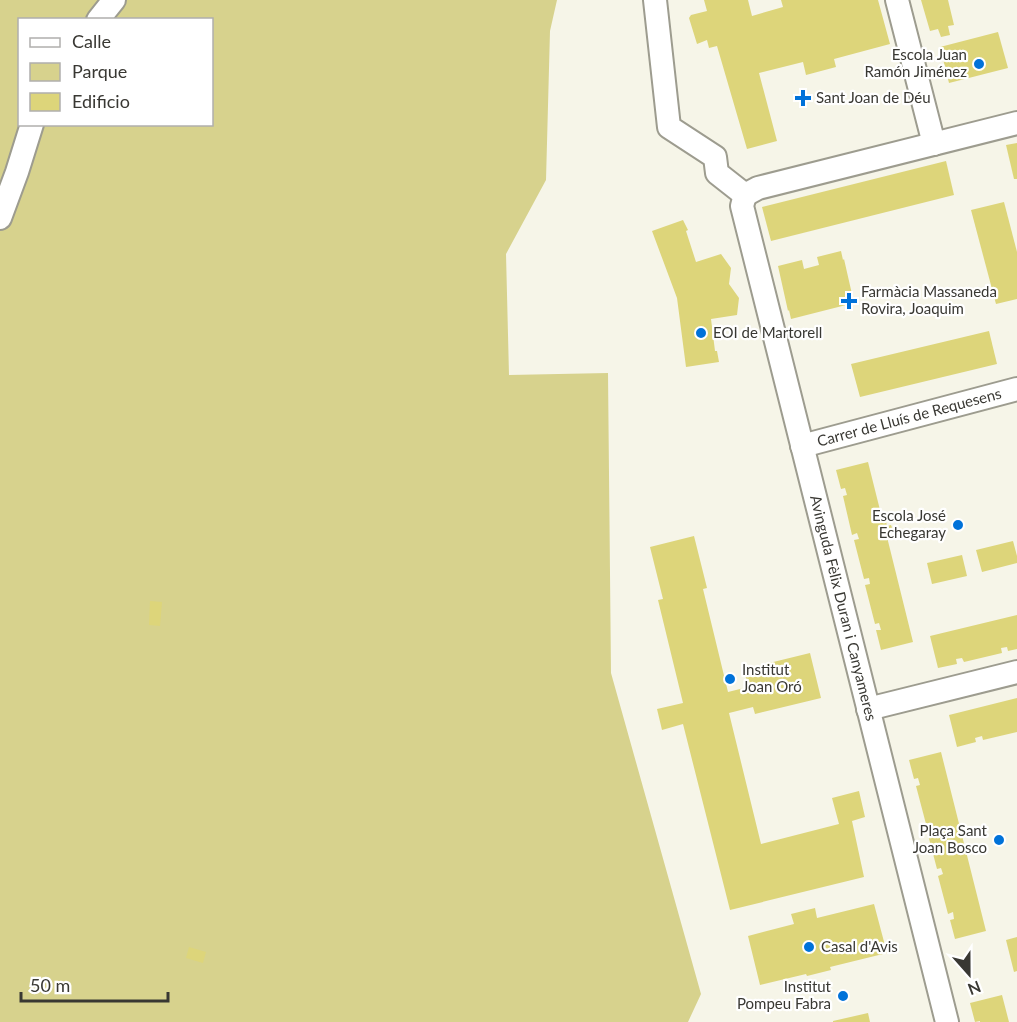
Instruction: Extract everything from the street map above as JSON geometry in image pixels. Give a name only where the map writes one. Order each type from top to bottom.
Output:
[{"type":"street","points":[[100,18],[114,0]]},
{"type":"street","points":[[655,0],[669,127],[715,157],[717,173],[745,195],[758,188],[1017,123]]},
{"type":"street","points":[[897,0],[934,144]]},
{"type":"street","points":[[0,218],[31,126]]},
{"type":"street","name":"Avinguda Fèlix Duran i Canyameres","points":[[745,195],[742,206],[947,1022]]},
{"type":"street","name":"Carrer de Lluís de Requesens","points":[[802,446],[1017,389]]},
{"type":"street","points":[[868,709],[1017,672]]},
{"type":"green space","points":[[0,0],[557,0],[550,31],[546,180],[506,254],[509,375],[608,373],[611,673],[701,994],[688,1022],[0,1022]]},
{"type":"building","points":[[704,0],[748,0],[752,16],[783,7],[781,0],[878,0],[890,44],[834,59],[836,67],[806,75],[803,62],[759,73],[777,141],[747,149],[717,46],[709,48],[707,40],[697,44],[689,18],[691,15],[707,11]]},
{"type":"building","points":[[921,0],[948,0],[954,25],[948,26],[950,35],[941,37],[938,29],[930,31]]},
{"type":"building","points":[[998,32],[1008,68],[949,83],[940,47]]},
{"type":"building","points":[[1017,143],[1017,179],[1014,179],[1006,145]]},
{"type":"building","points":[[946,161],[954,195],[771,241],[762,207]]},
{"type":"building","points":[[1004,202],[1017,252],[1017,299],[996,304],[971,210]]},
{"type":"building","points":[[683,220],[688,230],[686,231],[696,262],[721,254],[731,268],[729,284],[739,298],[737,315],[711,319],[715,351],[717,351],[719,362],[686,367],[677,298],[652,231]]},
{"type":"building","points":[[841,251],[854,303],[791,319],[778,266],[802,260],[804,269],[819,265],[817,257]]},
{"type":"building","points":[[989,331],[997,364],[860,397],[851,364]]},
{"type":"building","points":[[868,462],[883,522],[886,521],[887,526],[891,525],[893,530],[887,537],[913,642],[881,650],[876,630],[881,630],[879,623],[875,624],[865,585],[870,584],[869,578],[864,579],[854,540],[859,539],[857,533],[852,535],[843,496],[847,495],[845,488],[841,489],[836,470]]},
{"type":"building","points":[[694,536],[707,588],[703,589],[728,692],[748,687],[744,669],[810,653],[821,698],[755,714],[753,707],[729,713],[761,844],[839,824],[832,798],[859,791],[865,817],[852,821],[864,877],[730,910],[683,724],[662,730],[657,709],[683,703],[658,600],[663,599],[650,547]]},
{"type":"building","points":[[1013,541],[1017,563],[982,572],[976,550]]},
{"type":"building","points":[[962,555],[967,576],[932,584],[927,563]]},
{"type":"building","points":[[150,601],[162,602],[160,626],[149,625]]},
{"type":"building","points":[[1017,615],[1017,649],[1008,651],[1007,647],[1001,648],[1002,653],[964,662],[962,658],[956,659],[957,664],[938,668],[930,636]]},
{"type":"building","points":[[1017,698],[1017,732],[983,740],[982,736],[975,738],[976,742],[957,747],[949,715]]},
{"type":"building","points":[[941,752],[986,931],[955,939],[950,920],[954,919],[953,912],[948,914],[938,876],[943,874],[941,868],[937,869],[927,831],[932,830],[930,823],[926,824],[916,786],[920,785],[918,778],[914,779],[909,760]]},
{"type":"building","points":[[874,904],[887,953],[830,967],[831,970],[760,985],[748,936],[794,924],[791,914],[815,908],[817,918]]},
{"type":"building","points":[[1017,937],[1017,971],[1014,972],[1006,940]]},
{"type":"building","points":[[189,947],[206,952],[203,963],[186,958]]},
{"type":"building","points":[[1002,995],[1009,1022],[975,1022],[970,1003]]},
{"type":"building","points":[[868,1013],[870,1022],[833,1022],[833,1021]]},
{"type":"place","name":"Escola Juan Ramón Jiménez","points":[[979,64]]},
{"type":"place","name":"Sant Joan de Déu","points":[[803,98]]},
{"type":"place","name":"Farmàcia Massaneda Rovira, Joaquim","points":[[849,301]]},
{"type":"place","name":"EOI de Martorell","points":[[701,333]]},
{"type":"place","name":"Escola José Echegaray","points":[[958,525]]},
{"type":"place","name":"Institut Joan Oró","points":[[730,679]]},
{"type":"place","name":"Plaça Sant Joan Bosco","points":[[999,840]]},
{"type":"place","name":"Casal d'Avis","points":[[809,947]]},
{"type":"place","name":"Institut Pompeu Fabra","points":[[843,996]]}]
